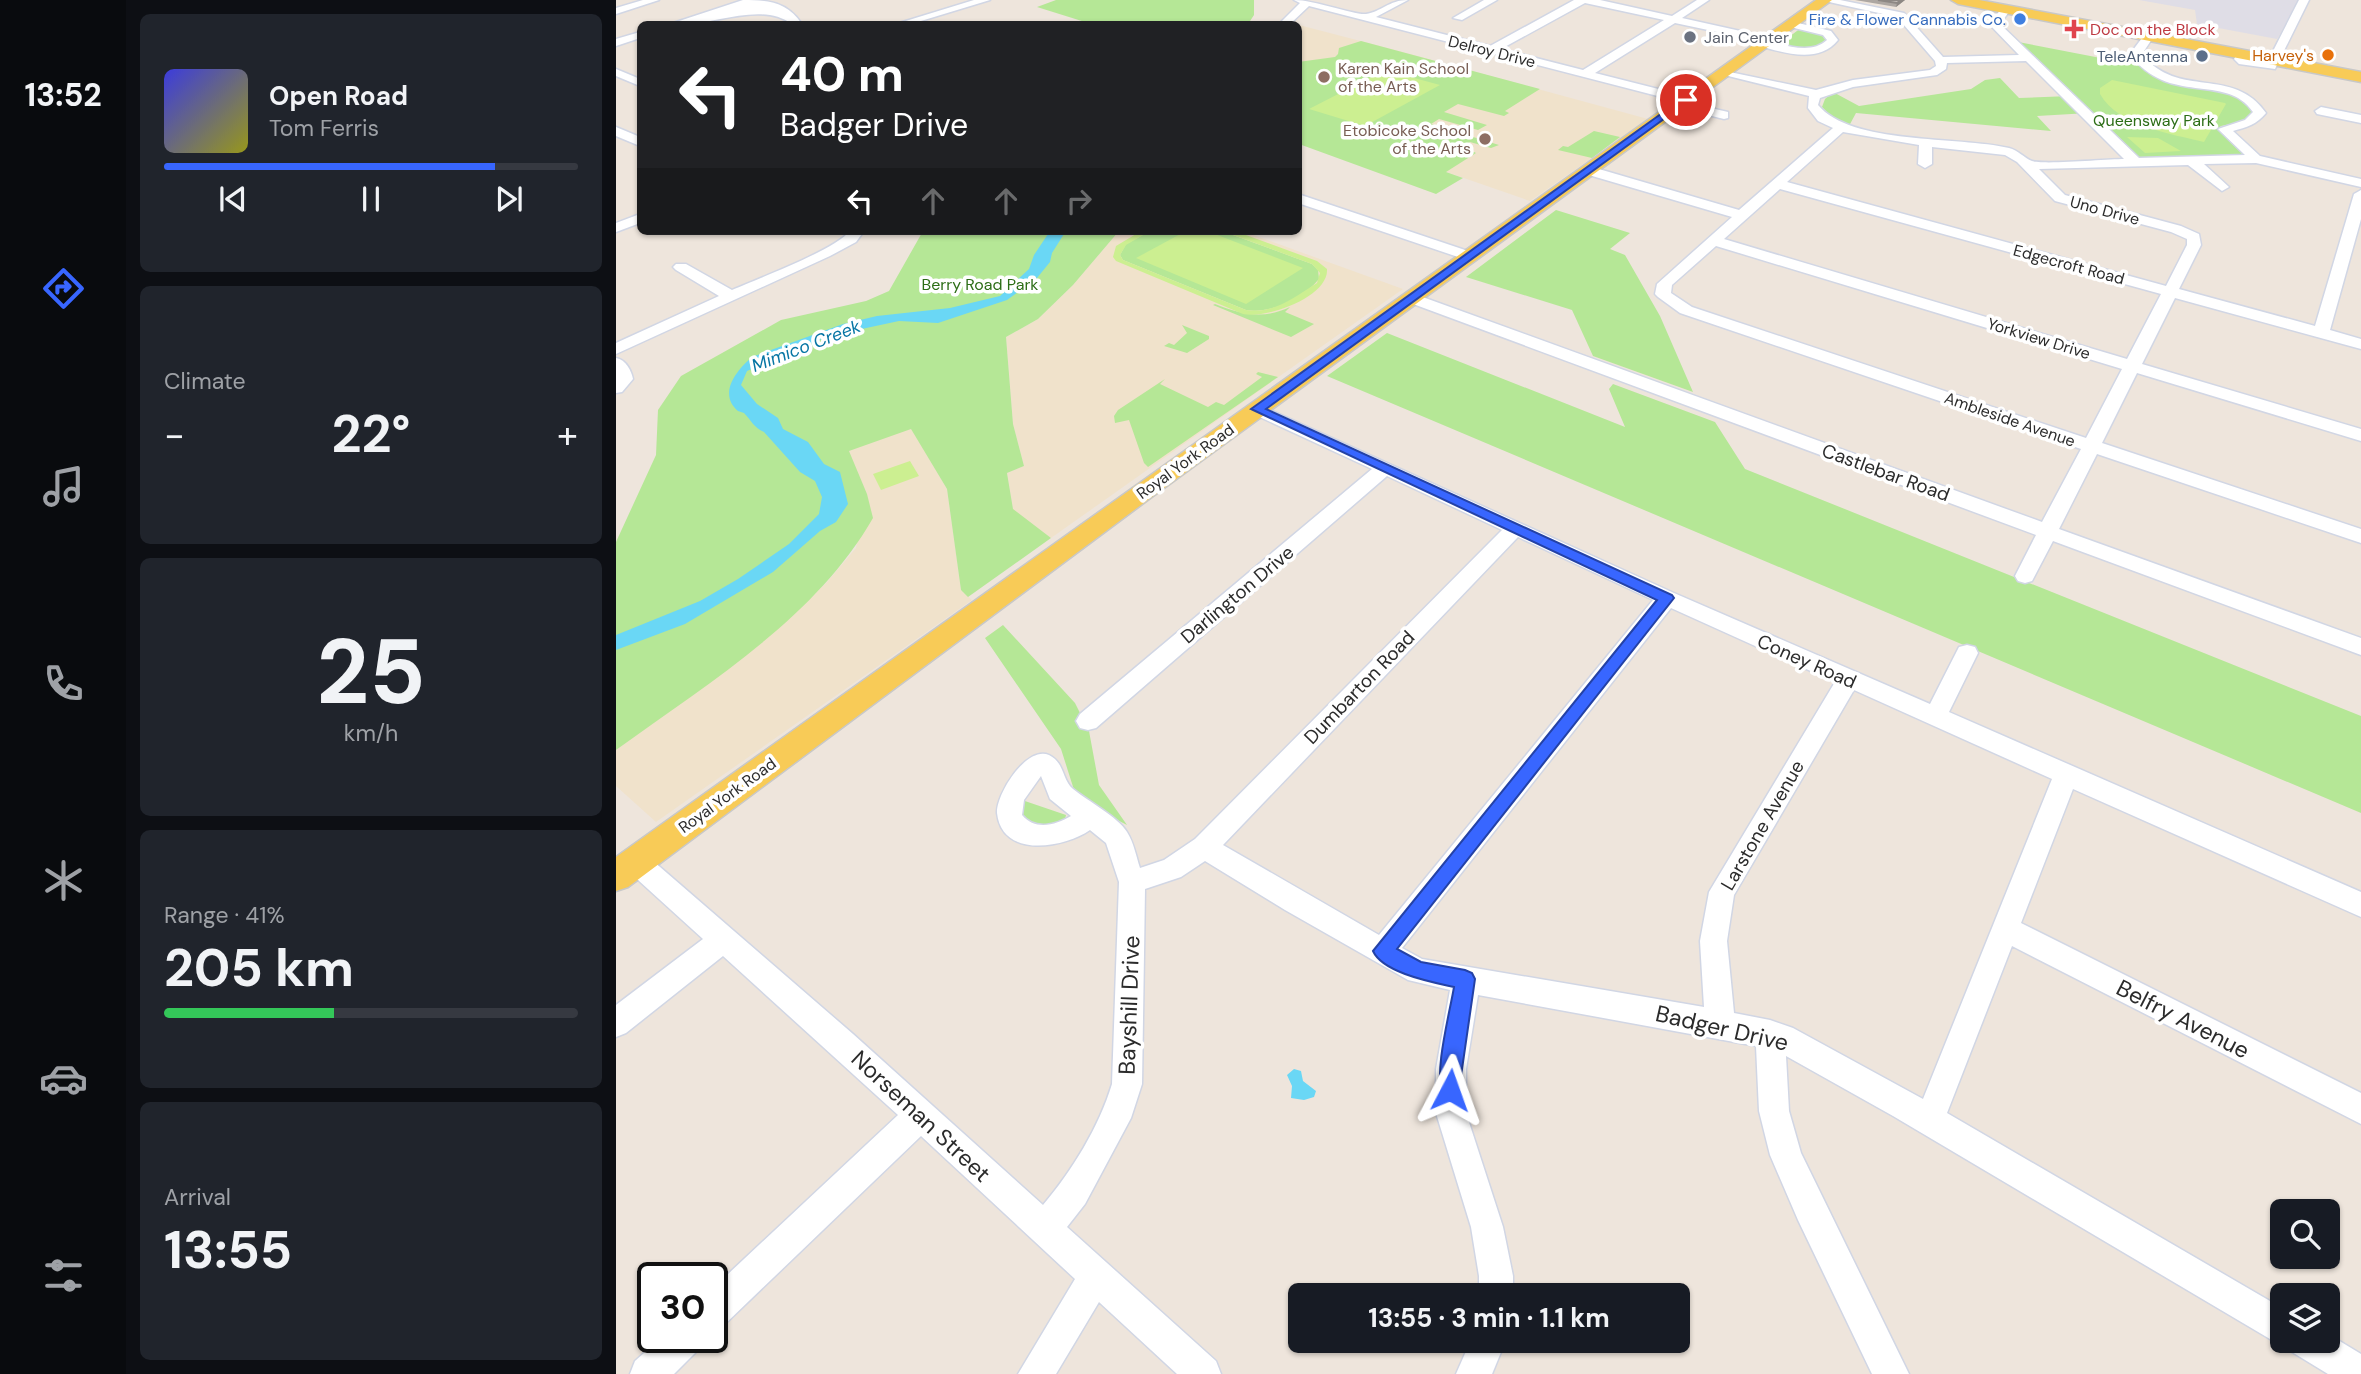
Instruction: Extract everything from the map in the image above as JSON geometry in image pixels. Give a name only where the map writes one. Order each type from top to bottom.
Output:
[{"type":"main road","name":"Royal York Road","points":[[626,869],[1257,409],[1825,0]]},
{"type":"main road","points":[[1961,0],[2361,78]]},
{"type":"street","points":[[616,11],[654,0]]},
{"type":"street","points":[[685,21],[755,0],[788,12],[795,21]]},
{"type":"street","points":[[912,21],[985,0]]},
{"type":"street","points":[[1365,18],[1403,0]]},
{"type":"street","points":[[1458,18],[1492,0]]},
{"type":"street","points":[[1491,50],[1584,0],[1675,19],[1798,50],[1814,50],[1828,46],[1833,40],[1827,33],[1790,24]]},
{"type":"street","points":[[1585,74],[1704,0]]},
{"type":"street","points":[[1724,72],[1816,94],[1840,85],[1933,73],[1942,67],[1940,60],[1900,15],[1825,0]]},
{"type":"street","points":[[2274,60],[2304,0]]},
{"type":"street","points":[[1287,21],[1303,2]]},
{"type":"street","name":"Delroy Drive","points":[[1303,2],[1585,74],[1724,115]]},
{"type":"street","points":[[940,3],[957,9]]},
{"type":"street","points":[[1900,15],[1909,5]]},
{"type":"street","points":[[2006,9],[1995,25],[2135,162]]},
{"type":"street","points":[[616,43],[637,36]]},
{"type":"street","points":[[2149,36],[2136,54],[2166,80],[2222,88],[2240,95],[2256,106],[2260,113],[2253,121],[2224,130],[2256,159]]},
{"type":"street","points":[[1940,60],[2028,58]]},
{"type":"street","points":[[616,72],[632,67]]},
{"type":"street","points":[[616,72],[637,82]]},
{"type":"street","name":"Uno Drive","points":[[1816,94],[1813,100],[1814,110],[1824,120],[1840,128],[1867,135],[2001,149],[2016,155],[2029,165],[2060,198],[2183,231],[2194,237],[2194,245],[2025,576]]},
{"type":"street","points":[[2322,111],[2361,119]]},
{"type":"street","points":[[616,131],[637,124]]},
{"type":"street","points":[[1663,294],[1665,284],[1840,128]]},
{"type":"street","points":[[616,131],[637,141]]},
{"type":"street","points":[[1925,164],[1926,141]]},
{"type":"street","points":[[2029,165],[2256,159],[2361,183]]},
{"type":"street","points":[[2192,161],[2222,187]]},
{"type":"street","points":[[1587,170],[1743,216]]},
{"type":"street","name":"Edgecroft Road","points":[[1778,184],[2361,344]]},
{"type":"street","points":[[2321,333],[2361,194]]},
{"type":"street","points":[[1302,199],[1469,256]]},
{"type":"street","points":[[616,228],[637,219]]},
{"type":"street","points":[[616,349],[844,244],[856,235]]},
{"type":"street","name":"Yorkview Drive","points":[[1716,241],[2361,435]]},
{"type":"street","points":[[681,267],[731,296]]},
{"type":"street","points":[[2340,267],[2356,271]]},
{"type":"street","name":"Ambleside Avenue","points":[[1663,294],[1672,303],[1686,310],[2361,536]]},
{"type":"street","name":"Castlebar Road","points":[[1411,299],[2361,647]]},
{"type":"street","points":[[616,363],[623,372],[624,379],[617,387]]},
{"type":"street","name":"Coney Road","points":[[1257,409],[1667,598],[2361,905]]},
{"type":"street","name":"Darlington Drive","points":[[1088,721],[1386,467]]},
{"type":"street","name":"Dumbarton Road","points":[[1204,847],[1515,528]]},
{"type":"street","points":[[1383,951],[1667,598]]},
{"type":"street","points":[[1935,717],[1967,653]]},
{"type":"street","name":"Larstone Avenue","points":[[1721,1024],[1712,937],[1722,892],[1849,679]]},
{"type":"street","points":[[1929,1121],[2066,776]]},
{"type":"street","name":"Bayshill Drive","points":[[1044,1229],[1074,1193],[1124,1095],[1129,1058],[1132,882],[1117,837],[1090,817]]},
{"type":"street","points":[[1132,882],[1172,869],[1204,847]]},
{"type":"street","name":"Badger Drive","points":[[1204,847],[1283,896],[1418,971],[1770,1034],[1811,1052],[2270,1320]]},
{"type":"street","name":"Norseman Street","points":[[626,869],[723,940],[843,1044],[1095,1278],[1203,1374]]},
{"type":"street","name":"Belfry Avenue","points":[[2005,929],[2361,1109]]},
{"type":"street","points":[[616,1023],[723,940]]},
{"type":"street","points":[[1465,979],[1452,1058],[1451,1113],[1487,1227],[1496,1283]]},
{"type":"street","points":[[1770,1034],[1774,1111],[1786,1154],[1808,1209],[1891,1374]]},
{"type":"street","points":[[728,1298],[920,1116]]},
{"type":"street","points":[[1036,1374],[1095,1278]]},
{"type":"street","points":[[648,1374],[670,1353]]},
{"type":"street","points":[[1474,1374],[1483,1353]]},
{"type":"street","points":[[2326,1353],[2361,1374]]},
{"type":"shaded area","points":[[2139,0],[2299,0],[2277,39],[2197,24],[2195,10]]},
{"type":"shaded area","name":"Etobicoke School of the Arts","points":[[1302,26],[1648,119],[1530,201],[1302,122]]},
{"type":"shaded area","points":[[1116,235],[1253,235],[1403,289],[1051,538],[1013,510],[1007,473],[1024,466],[1013,424],[1006,337],[1038,319],[1073,285]]},
{"type":"shaded area","points":[[911,428],[947,489],[961,590],[972,600],[656,822],[616,786],[616,750],[739,660],[791,617],[827,582],[856,548],[867,494],[848,451]]},
{"type":"green space","points":[[1056,0],[1254,0],[1254,15],[1250,21],[1082,21],[1037,7]]},
{"type":"green space","points":[[1801,28],[1821,34],[1828,40],[1824,46],[1805,49],[1778,45]]},
{"type":"green space","points":[[1361,41],[1540,89],[1505,111],[1509,113],[1504,116],[1458,104],[1444,112],[1487,125],[1478,130],[1439,119],[1431,124],[1499,145],[1491,148],[1470,142],[1463,146],[1476,153],[1446,172],[1463,178],[1436,194],[1302,145],[1302,61],[1335,57],[1339,48]]},
{"type":"green space","name":"Queensway Park","points":[[2013,41],[2142,66],[2162,81],[2222,91],[2246,101],[2254,113],[2247,121],[2218,129],[2245,155],[2140,159],[2089,113],[2037,116],[2051,131],[1856,113],[1849,126],[1836,121],[1822,107],[1825,99],[1833,92],[1859,106],[1971,89],[1985,80],[2000,78],[2019,98],[2070,96]]},
{"type":"green space","points":[[1385,70],[1440,85],[1365,126],[1309,109]]},
{"type":"green space","points":[[2112,80],[2226,104],[2204,142],[2162,132],[2119,114],[2100,94],[2100,88]]},
{"type":"green space","points":[[1594,131],[1620,137],[1592,158],[1558,150],[1563,146],[1568,147]]},
{"type":"green space","points":[[2127,137],[2158,138],[2181,151],[2145,153]]},
{"type":"green space","points":[[1556,210],[1630,233],[1610,249],[1625,255],[1660,316],[1693,392],[1593,356],[1572,310],[1466,277]]},
{"type":"green space","name":"Berry Road Park","points":[[921,235],[1116,235],[1073,285],[1038,319],[1006,337],[1013,424],[1024,466],[1007,473],[1013,509],[1051,538],[968,597],[961,590],[947,489],[911,429],[849,451],[867,494],[873,518],[849,554],[821,587],[757,647],[616,750],[616,542],[656,455],[658,410],[681,376],[781,320],[866,301],[889,291]]},
{"type":"green space","points":[[1134,235],[1143,235],[1126,245],[1120,255],[1123,260],[1246,310],[1256,311],[1284,303],[1317,283],[1320,273],[1312,264],[1233,235],[1246,235],[1317,261],[1327,269],[1325,279],[1318,289],[1295,304],[1267,313],[1243,314],[1116,261],[1113,257],[1116,246]]},
{"type":"green space","points":[[1143,235],[1233,235],[1312,264],[1318,270],[1319,279],[1304,293],[1286,304],[1266,310],[1246,310],[1123,260],[1120,255],[1126,244]]},
{"type":"green space","points":[[1179,235],[1217,235],[1303,268],[1246,304],[1136,258]]},
{"type":"green space","points":[[1213,305],[1252,314],[1271,313],[1290,307],[1285,312],[1314,324],[1291,337]]},
{"type":"green space","points":[[1182,325],[1209,336],[1209,339],[1187,353],[1164,346],[1169,343],[1174,345],[1187,333]]},
{"type":"green space","points":[[1387,333],[1625,427],[1609,389],[1613,384],[1715,422],[1745,469],[2361,716],[2361,813],[1327,376]]},
{"type":"green space","points":[[1258,372],[1278,377],[1148,467],[1144,463],[1129,420],[1115,423],[1114,416],[1118,410],[1165,379],[1160,384],[1208,407],[1216,402],[1224,405],[1262,377],[1256,374]]},
{"type":"green space","points":[[910,461],[919,476],[881,490],[873,474]]},
{"type":"green space","points":[[1003,625],[1075,703],[1089,731],[1099,785],[1127,825],[1090,806],[1075,793],[1061,749],[985,638]]},
{"type":"green space","points":[[1019,799],[1066,815],[1064,824],[1039,828],[1021,819]]},
{"type":"water","points":[[1047,235],[1063,235],[1052,253],[1050,262],[1037,278],[1007,300],[938,323],[899,321],[829,336],[747,371],[741,385],[757,404],[778,418],[783,429],[808,442],[824,464],[840,472],[848,504],[836,522],[820,531],[773,572],[685,624],[616,650],[616,635],[700,601],[738,579],[789,544],[819,514],[822,497],[815,481],[800,472],[764,432],[744,413],[738,411],[729,397],[736,375],[752,357],[843,324],[877,316],[950,308],[1000,296],[1029,269],[1034,255]]},
{"type":"water","points":[[1294,1069],[1301,1071],[1303,1081],[1316,1091],[1314,1097],[1304,1100],[1291,1098],[1292,1086],[1287,1075]]},
{"type":"building","points":[[1878,0],[1901,0],[1897,3]]},
{"type":"place","name":"Fire & Flower Cannabis Co.","points":[[2020,19]]},
{"type":"place","name":"Doc on the Block","points":[[2074,29]]},
{"type":"place","name":"Jain Center","points":[[1690,37]]},
{"type":"place","name":"Harvey's","points":[[2328,55]]},
{"type":"place","name":"TeleAntenna","points":[[2202,56]]},
{"type":"place","name":"Karen Kain School of the Arts","points":[[1324,77]]},
{"type":"place","name":"Etobicoke School of the Arts","points":[[1485,139]]},
{"type":"route","points":[[1450,1090],[1453,1048],[1465,979],[1418,971],[1383,951],[1667,598],[1257,409],[1686,100]]},
{"type":"water label","name":"Mimico Creek","points":[[806,346]]}]
